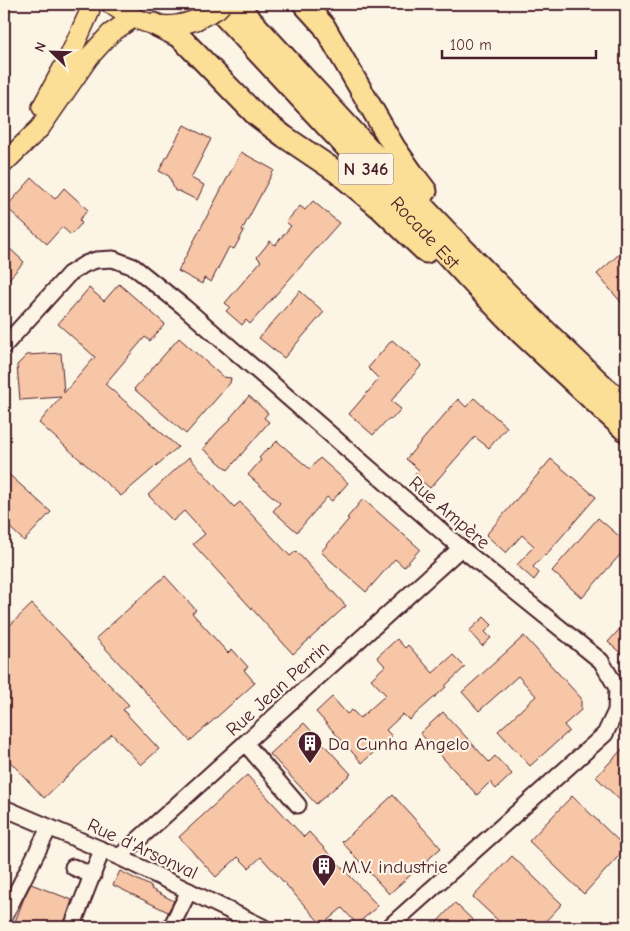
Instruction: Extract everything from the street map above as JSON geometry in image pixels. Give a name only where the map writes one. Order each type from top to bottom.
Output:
[{"type":"highway","name":"Rocade Est","points":[[213,4],[521,333],[626,431]]},
{"type":"highway","name":"Rocade Est","points":[[236,4],[500,286],[626,407]]},
{"type":"highway","points":[[304,4],[324,26],[394,146],[413,174],[496,270],[500,286]]},
{"type":"highway","points":[[154,24],[180,37],[256,114],[285,137],[337,172],[381,209],[501,324],[521,333]]},
{"type":"main road","points":[[5,162],[33,124],[70,55],[89,14],[91,4]]},
{"type":"main road","points":[[111,4],[134,18],[154,24],[175,25],[196,20],[217,9],[222,4]]},
{"type":"main road","points":[[5,162],[40,128],[89,57],[112,33],[134,18]]},
{"type":"street","name":"Rue Ampère","points":[[4,346],[69,274],[85,264],[96,260],[113,259],[134,267],[184,307],[461,548],[601,661],[617,688],[621,712],[605,734],[395,924]]},
{"type":"street","name":"Rue Jean Perrin","points":[[119,857],[461,548]]},
{"type":"street","points":[[245,743],[298,805]]},
{"type":"street","name":"Rue d'Arsonval","points":[[4,808],[119,857],[263,927]]},
{"type":"street","points":[[4,917],[49,828]]},
{"type":"street","points":[[72,927],[102,850]]},
{"type":"street","points":[[73,867],[92,876]]},
{"type":"street","points":[[171,927],[189,891]]},
{"type":"building","points":[[184,125],[211,139],[191,178],[204,185],[197,200],[179,191],[175,191],[169,176],[159,171]]},
{"type":"building","points":[[241,152],[274,170],[234,249],[229,247],[211,282],[204,278],[202,284],[178,271]]},
{"type":"building","points":[[32,178],[55,199],[64,188],[88,210],[79,220],[82,223],[71,235],[62,227],[47,244],[6,207]]},
{"type":"building","points":[[313,201],[339,223],[250,324],[246,320],[242,325],[226,311],[230,307],[225,303],[261,261],[257,257],[270,241],[275,245],[291,226],[286,222],[300,206],[305,210]]},
{"type":"building","points":[[4,243],[24,262],[8,280],[4,276]]},
{"type":"building","points":[[626,248],[626,308],[597,274]]},
{"type":"building","points":[[119,284],[165,324],[150,341],[145,337],[105,384],[178,447],[121,496],[39,423],[61,397],[20,400],[17,365],[27,355],[61,353],[64,393],[95,357],[58,324],[89,288],[104,301]]},
{"type":"building","points":[[300,291],[324,312],[284,358],[259,338]]},
{"type":"building","points":[[179,338],[223,377],[231,378],[230,383],[186,434],[134,389]]},
{"type":"building","points":[[392,340],[422,365],[391,401],[401,409],[373,435],[349,414],[379,379],[368,368]]},
{"type":"building","points":[[249,396],[268,413],[264,418],[269,422],[228,470],[203,449]]},
{"type":"building","points":[[474,398],[507,427],[489,448],[475,437],[430,488],[414,475],[419,470],[406,459],[458,399],[466,407]]},
{"type":"building","points":[[277,441],[310,469],[320,458],[348,483],[332,501],[327,497],[297,532],[273,511],[280,503],[248,475],[261,460],[259,458]]},
{"type":"building","points":[[189,457],[234,507],[240,502],[290,556],[296,551],[346,606],[293,654],[193,544],[205,534],[184,511],[173,521],[148,495]]},
{"type":"building","points":[[551,459],[596,497],[545,556],[533,567],[539,573],[534,580],[517,565],[534,546],[522,535],[506,553],[486,535]]},
{"type":"building","points":[[4,470],[51,512],[24,541],[4,522]]},
{"type":"building","points":[[363,499],[420,549],[404,567],[395,559],[366,592],[321,552]]},
{"type":"building","points":[[598,518],[626,542],[626,548],[582,598],[552,571]]},
{"type":"building","points":[[165,576],[196,610],[192,613],[228,653],[232,649],[248,667],[244,670],[255,683],[190,741],[96,638]]},
{"type":"building","points":[[32,604],[129,705],[123,710],[159,749],[141,765],[112,734],[44,798],[4,755],[4,631]]},
{"type":"building","points":[[484,617],[492,625],[485,632],[491,638],[482,646],[469,631]]},
{"type":"building","points":[[626,622],[626,658],[608,642]]},
{"type":"building","points":[[524,636],[581,698],[581,710],[564,725],[569,731],[530,766],[498,731],[536,696],[518,676],[479,711],[462,692]]},
{"type":"building","points":[[397,639],[405,648],[408,645],[433,673],[453,655],[465,667],[409,720],[403,714],[386,730],[392,736],[362,763],[316,712],[332,697],[347,714],[352,710],[360,718],[386,695],[371,679],[385,666],[377,657]]},
{"type":"building","points":[[443,712],[489,762],[495,756],[512,774],[496,789],[490,782],[477,795],[420,733]]},
{"type":"building","name":"Da Cunha Angelo","points":[[304,723],[351,774],[316,804],[270,754]]},
{"type":"building","points":[[626,745],[626,806],[596,777]]},
{"type":"building","points":[[247,775],[304,837],[309,832],[378,906],[357,924],[342,908],[322,925],[261,857],[249,868],[238,857],[216,877],[179,837]]},
{"type":"building","points":[[393,795],[441,848],[389,894],[342,842]]},
{"type":"building","points":[[572,796],[626,848],[584,894],[529,841]]},
{"type":"building","points":[[512,856],[562,904],[540,927],[505,927],[473,897]]},
{"type":"building","points":[[120,871],[152,887],[151,889],[174,901],[168,912],[113,885]]},
{"type":"building","points":[[31,884],[72,900],[63,927],[13,927]]},
{"type":"building","points":[[455,903],[480,927],[440,927],[436,923]]},
{"type":"place","name":"Da Cunha Angelo","points":[[310,764]]},
{"type":"place","name":"M.V. industrie","points":[[324,887]]}]
